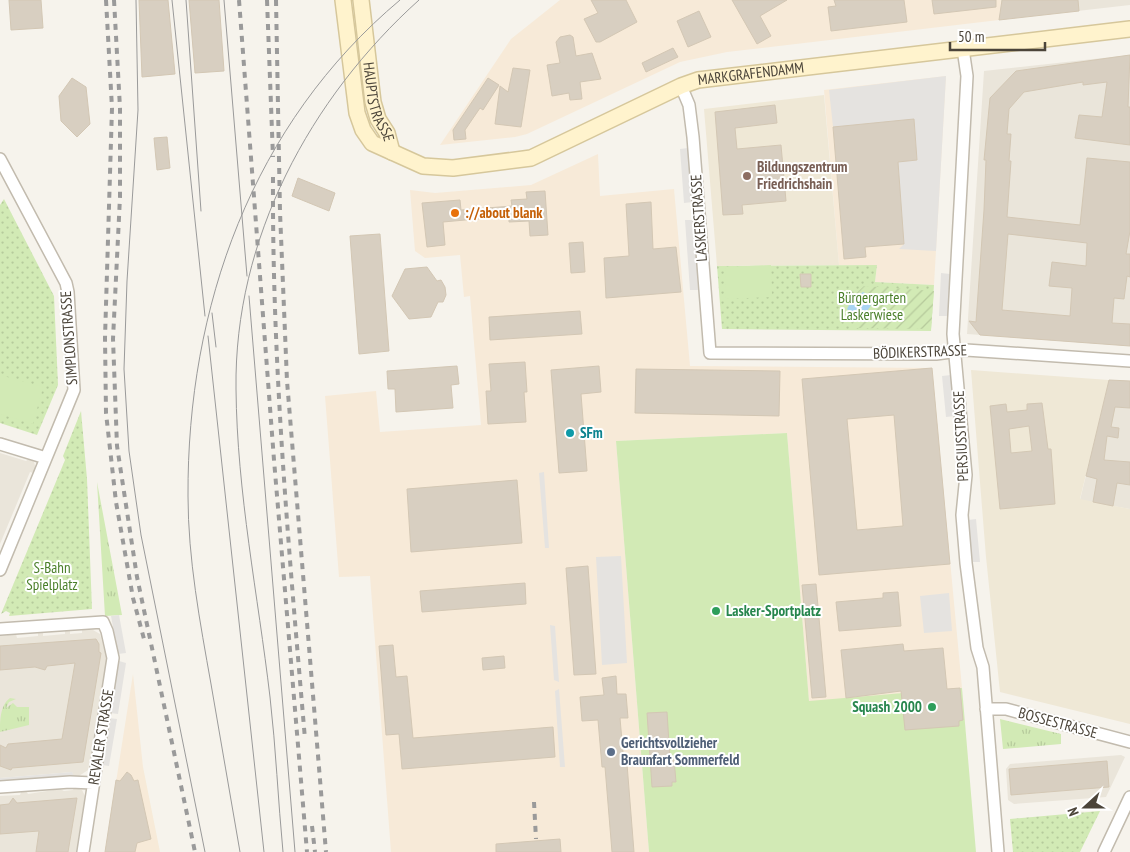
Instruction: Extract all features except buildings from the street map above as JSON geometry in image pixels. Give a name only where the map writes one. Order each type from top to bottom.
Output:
[{"type":"main road","name":"HAUPTSTRASSE","points":[[343,0],[360,122],[372,143],[392,152]]},
{"type":"main road","name":"HAUPTSTRASSE","points":[[361,0],[373,102],[378,119],[387,133],[392,152]]},
{"type":"main road","name":"MARKGRAFENDAMM","points":[[392,152],[415,164],[440,168],[522,161],[682,86],[704,79],[1130,29]]},
{"type":"street","name":"PERSIUSSTRASSE","points":[[963,49],[967,76],[953,334],[966,476],[962,514],[966,563],[977,648],[982,668],[998,852]]},
{"type":"street","name":"LASKERSTRASSE","points":[[682,86],[689,105],[693,137],[710,353]]},
{"type":"street","name":"SIMPLONSTRASSE","points":[[0,570],[74,390],[68,292],[44,238],[2,165]]},
{"type":"street","name":"BÖDIKERSTRASSE","points":[[710,353],[936,354],[966,350],[1130,361]]},
{"type":"street","points":[[0,444],[46,458]]},
{"type":"street","name":"REVALER STRASSE","points":[[0,629],[103,622],[108,631],[113,658],[84,852]]},
{"type":"street","name":"BOSSESTRASSE","points":[[986,708],[1006,709],[1130,742]]},
{"type":"street","points":[[0,787],[70,782],[94,783]]},
{"type":"street","points":[[1104,852],[1130,797]]},
{"type":"shaded area","points":[[560,0],[1001,0],[999,20],[727,52],[680,62],[527,134],[440,145],[511,39]]},
{"type":"shaded area","points":[[1001,0],[1130,0],[1130,5],[999,20]]},
{"type":"shaded area","points":[[1130,55],[1130,346],[967,334],[984,71]]},
{"type":"shaded area","points":[[946,76],[934,285],[875,282],[877,265],[839,265],[824,90]]},
{"type":"shaded area","points":[[946,76],[936,251],[899,249],[904,244],[898,162],[917,160],[914,120],[833,127],[829,90]]},
{"type":"shaded area","points":[[824,95],[839,265],[717,266],[704,109]]},
{"type":"shaded area","points":[[688,148],[693,202],[684,203],[680,149]]},
{"type":"shaded area","points":[[598,154],[600,196],[674,189],[690,366],[932,368],[962,688],[809,702],[787,433],[616,441],[649,852],[391,852],[370,576],[339,577],[325,396],[376,391],[380,432],[481,425],[470,296],[464,297],[460,255],[425,258],[415,251],[410,190],[435,193],[531,185]]},
{"type":"shaded area","points":[[685,220],[694,220],[698,290],[690,290]]},
{"type":"shaded area","points":[[941,273],[950,274],[948,316],[939,316]]},
{"type":"shaded area","points":[[971,370],[1109,380],[1080,499],[1130,509],[1130,724],[1000,692],[986,557]]},
{"type":"shaded area","points":[[951,375],[955,416],[946,417],[942,376]]},
{"type":"shaded area","points":[[1109,380],[1130,381],[1130,509],[1080,500]]},
{"type":"shaded area","points":[[0,453],[26,461],[30,458],[34,462],[36,469],[34,473],[30,472],[0,544]]},
{"type":"shaded area","points":[[544,472],[549,548],[545,548],[539,473]]},
{"type":"shaded area","points":[[976,519],[980,562],[971,562],[968,520]]},
{"type":"shaded area","points":[[621,556],[627,663],[602,665],[596,557]]},
{"type":"shaded area","points":[[949,593],[952,631],[924,633],[920,596]]},
{"type":"shaded area","points":[[119,615],[126,653],[118,654],[111,616]]},
{"type":"shaded area","points":[[550,625],[555,626],[559,682],[554,680]]},
{"type":"shaded area","points":[[82,629],[93,630],[100,634],[107,659],[88,770],[79,776],[73,776],[72,772],[0,778],[0,636],[16,634],[17,638],[38,636],[38,633],[43,632],[43,636],[65,634],[65,630],[70,630],[70,634],[82,633]]},
{"type":"shaded area","points":[[119,661],[126,663],[118,714],[110,713]]},
{"type":"shaded area","points":[[133,674],[143,767],[160,852],[105,852]]},
{"type":"shaded area","points":[[559,689],[565,767],[560,767],[555,691]]},
{"type":"shaded area","points":[[109,718],[117,719],[109,766],[102,765]]},
{"type":"shaded area","points":[[1121,755],[1125,757],[1106,797],[1014,804],[1008,800],[1006,769],[1010,764]]},
{"type":"shaded area","points":[[72,772],[74,776],[0,782],[0,778]]},
{"type":"shaded area","points":[[74,787],[82,790],[85,796],[76,852],[0,852],[0,796],[20,795],[21,792],[26,791],[28,794],[60,789],[64,791],[73,790]]},
{"type":"green space","points":[[4,199],[54,296],[58,385],[37,435],[0,423],[0,205]]},
{"type":"green space","points":[[771,265],[772,297],[726,299],[725,267]]},
{"type":"green space","points":[[877,265],[875,282],[934,285],[931,331],[722,329],[717,266]]},
{"type":"green space","name":"Bürgergarten Laskerwiese","points":[[864,286],[934,291],[931,329],[852,328],[852,319],[845,309],[851,298]]},
{"type":"green space","points":[[0,375],[43,387],[33,424],[0,414]]},
{"type":"green space","name":"S-Bahn Spielplatz","points":[[81,411],[87,479],[92,609],[9,616],[10,613],[6,611],[1,614],[65,460],[63,456]]},
{"type":"green space","name":"Lasker-Sportplatz","points":[[787,433],[809,701],[962,688],[976,852],[649,852],[616,441]]},
{"type":"green space","points":[[97,482],[122,615],[105,616]]},
{"type":"green space","points":[[10,698],[16,699],[9,702],[6,708],[13,703],[17,707],[29,707],[29,725],[0,732],[2,709]]},
{"type":"green space","points":[[1000,719],[1061,734],[1061,744],[1003,749]]},
{"type":"green space","points":[[1100,811],[1080,852],[1013,852],[1010,819]]},
{"type":"water","points":[[863,292],[873,297],[870,307],[864,315],[855,316],[847,309],[852,299]]},
{"type":"tram line","points":[[136,0],[138,110],[127,281],[124,369],[129,451],[141,535],[205,852]]},
{"type":"tram line","points":[[172,0],[205,316]]},
{"type":"tram line","points":[[186,0],[201,211]]},
{"type":"tram line","points":[[224,0],[247,276]]},
{"type":"tram line","points":[[240,852],[199,614],[190,543],[188,496],[191,426],[200,356],[216,289],[238,224],[268,162],[304,103],[348,49],[400,0]]},
{"type":"tram line","points":[[283,852],[270,697],[240,467],[236,389],[239,333],[248,279],[264,226],[286,175],[313,127],[344,81],[380,39],[419,0]]},
{"type":"tram line","points":[[249,296],[295,852]]},
{"type":"tram line","points":[[212,313],[216,347]]},
{"type":"tram line","points":[[208,336],[264,852]]},
{"type":"railway","points":[[106,0],[112,108],[105,338],[106,413],[116,502],[133,598],[144,639]]},
{"type":"railway","points":[[114,0],[120,108],[120,197],[113,339],[117,446],[137,577],[195,852]]},
{"type":"railway","points":[[239,0],[274,460],[307,852]]},
{"type":"railway","points":[[267,0],[273,157]]},
{"type":"railway","points":[[276,0],[280,212],[287,381],[326,852]]},
{"type":"railway","points":[[273,177],[273,247],[278,388],[305,739]]},
{"type":"railway","points":[[534,802],[536,839]]},
{"type":"railway","points":[[312,826],[315,852]]},
{"type":"place","name":"Bildungszentrum Friedrichshain","points":[[747,176]]},
{"type":"place","name":"://about blank","points":[[455,213]]},
{"type":"place","name":"SFm","points":[[570,433]]},
{"type":"place","name":"Lasker-Sportplatz","points":[[716,611]]},
{"type":"place","name":"Squash 2000","points":[[932,707]]},
{"type":"place","name":"Gerichtsvollzieher Braunfart Sommerfeld","points":[[611,752]]}]
